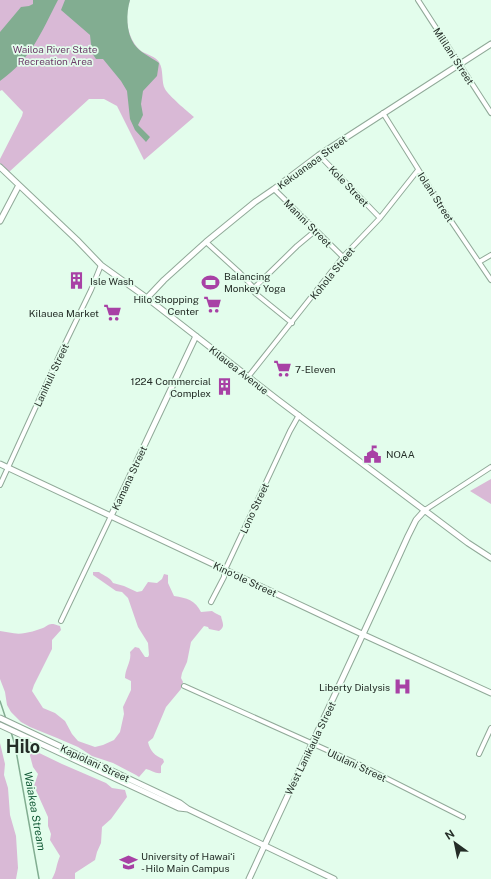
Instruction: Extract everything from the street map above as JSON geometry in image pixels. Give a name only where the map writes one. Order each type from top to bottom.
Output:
[{"type":"street","name":"Mililani Street","points":[[418,0],[491,113]]},
{"type":"street","name":"Kekuanaoa Street","points":[[147,298],[164,280],[206,242],[254,202],[319,155],[491,44]]},
{"type":"street","name":"Iolani Street","points":[[383,113],[418,170],[491,280]]},
{"type":"street","name":"Kole Street","points":[[319,155],[380,218]]},
{"type":"street","name":"Kilauea Avenue","points":[[0,167],[101,265],[147,298],[248,377],[468,543],[491,558]]},
{"type":"street","name":"Kohola Street","points":[[248,377],[343,257],[380,218],[418,170]]},
{"type":"street","points":[[0,221],[19,184]]},
{"type":"street","name":"Manini Street","points":[[274,189],[343,257]]},
{"type":"street","points":[[254,288],[297,246],[315,231]]},
{"type":"street","points":[[206,242],[240,273],[254,288],[253,290],[255,293],[292,323]]},
{"type":"street","points":[[479,262],[491,255]]},
{"type":"street","name":"Lanihuli Street","points":[[0,485],[91,290],[101,265]]},
{"type":"street","name":"Kamana Street","points":[[61,621],[196,336]]},
{"type":"street","name":"Lono Street","points":[[211,602],[224,577],[225,570],[290,431],[299,415]]},
{"type":"street","name":"Kinoʻole Street","points":[[0,464],[491,693]]},
{"type":"street","points":[[425,510],[491,468]]},
{"type":"street","name":"West Lanikaula Street","points":[[249,879],[364,635],[408,536],[416,520],[425,510]]},
{"type":"street","name":"Ululani Street","points":[[184,686],[358,764],[463,817]]},
{"type":"street","name":"Kapiolani Street","points":[[0,718],[180,803],[188,810]]},
{"type":"street","name":"Kapiolani Street","points":[[1,725],[178,808],[188,810],[334,879]]},
{"type":"street","points":[[479,754],[491,728]]},
{"type":"green space","name":"Wailoa River State Recreation Area","points":[[0,0],[130,0],[127,20],[130,34],[136,46],[141,51],[158,60],[161,65],[165,89],[194,117],[144,160],[117,106],[104,99],[89,99],[9,172],[0,163],[0,159],[23,112],[2,90],[0,91]]},
{"type":"green space","points":[[491,479],[491,504],[470,491]]},
{"type":"green space","points":[[93,572],[99,572],[109,578],[113,583],[137,592],[142,591],[148,582],[157,583],[162,579],[164,574],[168,575],[168,583],[174,596],[190,600],[199,608],[201,612],[212,611],[221,616],[223,624],[219,631],[209,629],[208,627],[204,626],[191,642],[187,662],[182,673],[181,678],[183,682],[181,689],[166,707],[153,738],[148,742],[153,753],[163,759],[164,762],[161,766],[161,773],[146,769],[139,777],[113,763],[92,756],[78,747],[30,727],[21,722],[11,712],[7,705],[5,692],[0,679],[0,631],[22,634],[43,628],[49,624],[56,625],[60,626],[61,630],[52,640],[52,649],[32,691],[43,708],[55,713],[65,721],[72,734],[78,741],[95,747],[114,740],[120,732],[124,714],[123,707],[131,690],[131,681],[125,678],[130,652],[135,647],[139,648],[145,657],[148,657],[148,643],[138,627],[128,598],[122,592],[116,591],[93,575]]},
{"type":"green space","points":[[0,743],[5,764],[4,775],[8,788],[10,815],[16,836],[18,868],[16,879],[0,879]]},
{"type":"green space","points":[[33,750],[106,783],[112,788],[125,790],[127,797],[111,819],[102,827],[101,843],[95,860],[75,873],[75,879],[52,879],[60,856],[50,840],[51,834],[48,826],[48,817],[34,786],[38,774],[33,767],[29,752]]},
{"type":"shaded area","points":[[33,0],[58,0],[34,45],[20,64],[0,81],[0,32],[21,7],[33,4]]},
{"type":"shaded area","points":[[65,0],[130,0],[128,11],[128,28],[131,39],[139,50],[159,63],[157,76],[143,91],[141,104],[143,115],[138,125],[150,137],[146,142],[135,130],[130,119],[127,91],[103,59],[96,59],[92,53],[90,35],[61,10]]},
{"type":"waterway","name":"Waiakea Stream","points":[[0,701],[6,719]]},
{"type":"waterway","name":"Waiakea Stream","points":[[11,732],[15,745],[39,879]]},
{"type":"place","name":"Isle Wash","points":[[77,281]]},
{"type":"place","name":"Balancing Monkey Yoga","points":[[211,282]]},
{"type":"place","name":"Hilo Shopping Center","points":[[212,305]]},
{"type":"place","name":"Kilauea Market","points":[[112,313]]},
{"type":"place","name":"7-Eleven","points":[[282,369]]},
{"type":"place","name":"1224 Commercial Complex","points":[[224,387]]},
{"type":"place","name":"NOAA","points":[[373,454]]},
{"type":"place","name":"Liberty Dialysis","points":[[403,687]]},
{"type":"place","name":"University of Hawaiʻi - Hilo Main Campus","points":[[128,862]]},
{"type":"district","name":"Hilo","points":[[23,746]]}]
